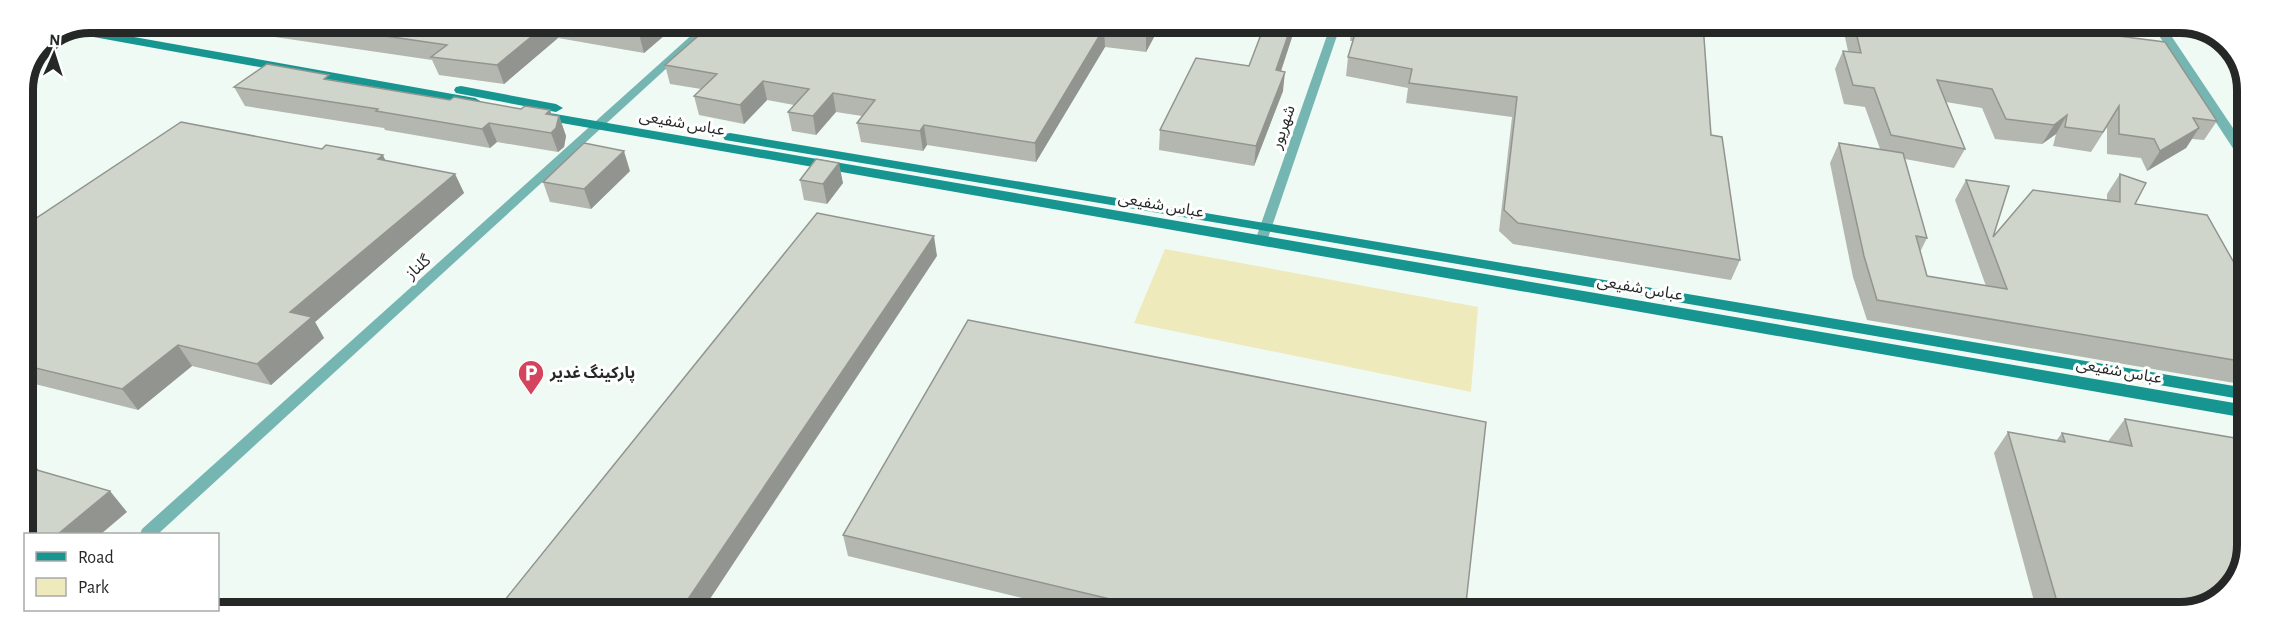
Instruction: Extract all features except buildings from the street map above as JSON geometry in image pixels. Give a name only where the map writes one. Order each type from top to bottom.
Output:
[{"type":"main road","name":"عباس شفیعی","points":[[89,33],[1264,233],[2237,393]]},
{"type":"main road","name":"عباس شفیعی","points":[[147,33],[603,122]]},
{"type":"main road","name":"عباس شفیعی","points":[[1264,233],[2237,410]]},
{"type":"street","points":[[2163,33],[2237,144]]},
{"type":"lane","name":"گلناز","points":[[148,533],[700,33]]},
{"type":"lane","name":"شهریور","points":[[1264,233],[1333,33]]},
{"type":"green space","points":[[1165,249],[1478,307],[1471,392],[1134,323]]},
{"type":"place","name":"پارکینگ غدیر","points":[[531,396]]}]
